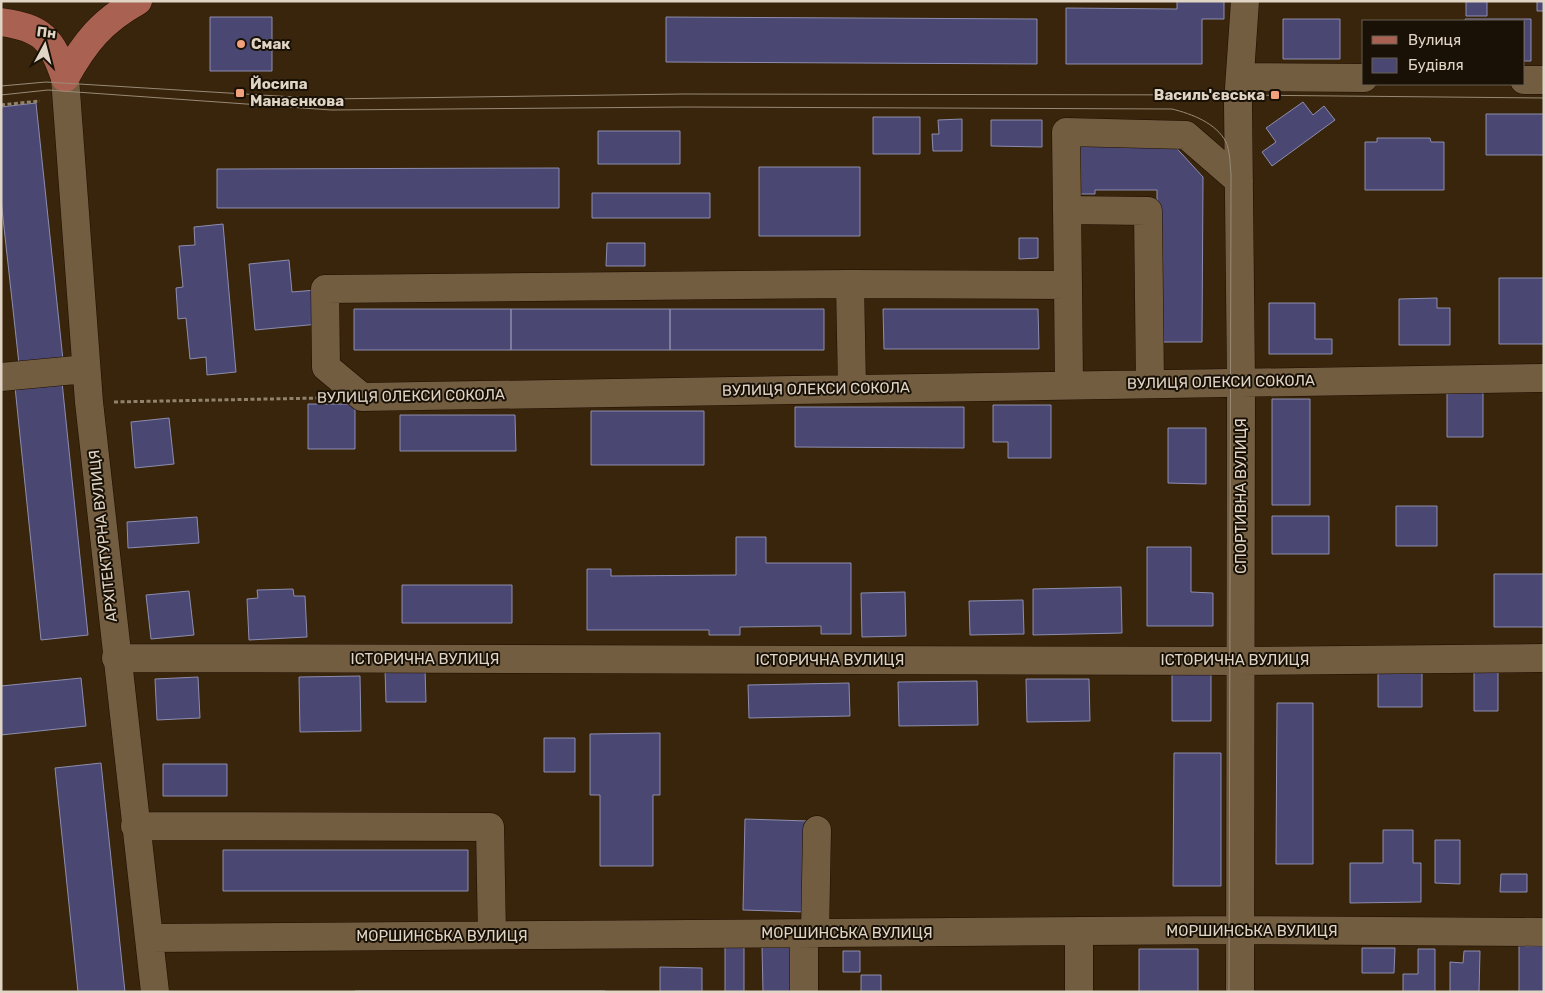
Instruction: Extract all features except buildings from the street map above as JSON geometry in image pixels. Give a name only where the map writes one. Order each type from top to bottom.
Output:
[{"type":"main road","points":[[66,88],[81,49],[103,24],[138,1]]},
{"type":"main road","points":[[1,22],[24,25],[44,35],[57,54],[66,88]]},
{"type":"street","name":"СПОРТИВНА ВУЛИЦЯ","points":[[1240,992],[1241,382],[1238,104],[1245,1]]},
{"type":"street","points":[[1240,77],[1362,78]]},
{"type":"street","points":[[1525,80],[1544,80]]},
{"type":"street","name":"АРХІТЕКТУРНА ВУЛИЦЯ","points":[[66,88],[89,402],[116,658],[155,992]]},
{"type":"street","points":[[1069,384],[1066,132],[1186,135],[1239,181]]},
{"type":"street","points":[[1067,210],[1148,211],[1150,383]]},
{"type":"street","points":[[852,388],[850,284],[1068,285]]},
{"type":"street","name":"ВУЛИЦЯ ОЛЕКСИ СОКОЛА","points":[[850,284],[325,289],[326,367],[362,397],[1069,384],[1544,378]]},
{"type":"street","points":[[1,377],[86,368]]},
{"type":"street","name":"ІСТОРИЧНА ВУЛИЦЯ","points":[[116,658],[1240,661],[1544,658]]},
{"type":"street","points":[[135,826],[490,827],[492,935]]},
{"type":"street","points":[[804,992],[817,830]]},
{"type":"street","name":"МОРШИНСЬКА ВУЛИЦЯ","points":[[150,938],[1241,930],[1544,932]]},
{"type":"street","points":[[1079,931],[1079,992]]},
{"type":"path","points":[[1,105],[66,88]]},
{"type":"path","name":"ВУЛИЦЯ ОЛЕКСИ СОКОЛА","points":[[89,402],[323,398]]},
{"type":"tram line","points":[[1,86],[46,82],[327,99],[683,94],[1238,95],[1544,98]]},
{"type":"tram line","points":[[1,95],[48,90],[331,110],[686,107],[1172,109],[1203,120],[1210,125],[1222,135],[1226,142],[1231,174],[1229,992]]},
{"type":"place","name":"Смак","points":[[241,44]]},
{"type":"place","name":"Йосипа Манаєнкова","points":[[240,93]]},
{"type":"place","name":"Василь'євська","points":[[1275,95]]}]
